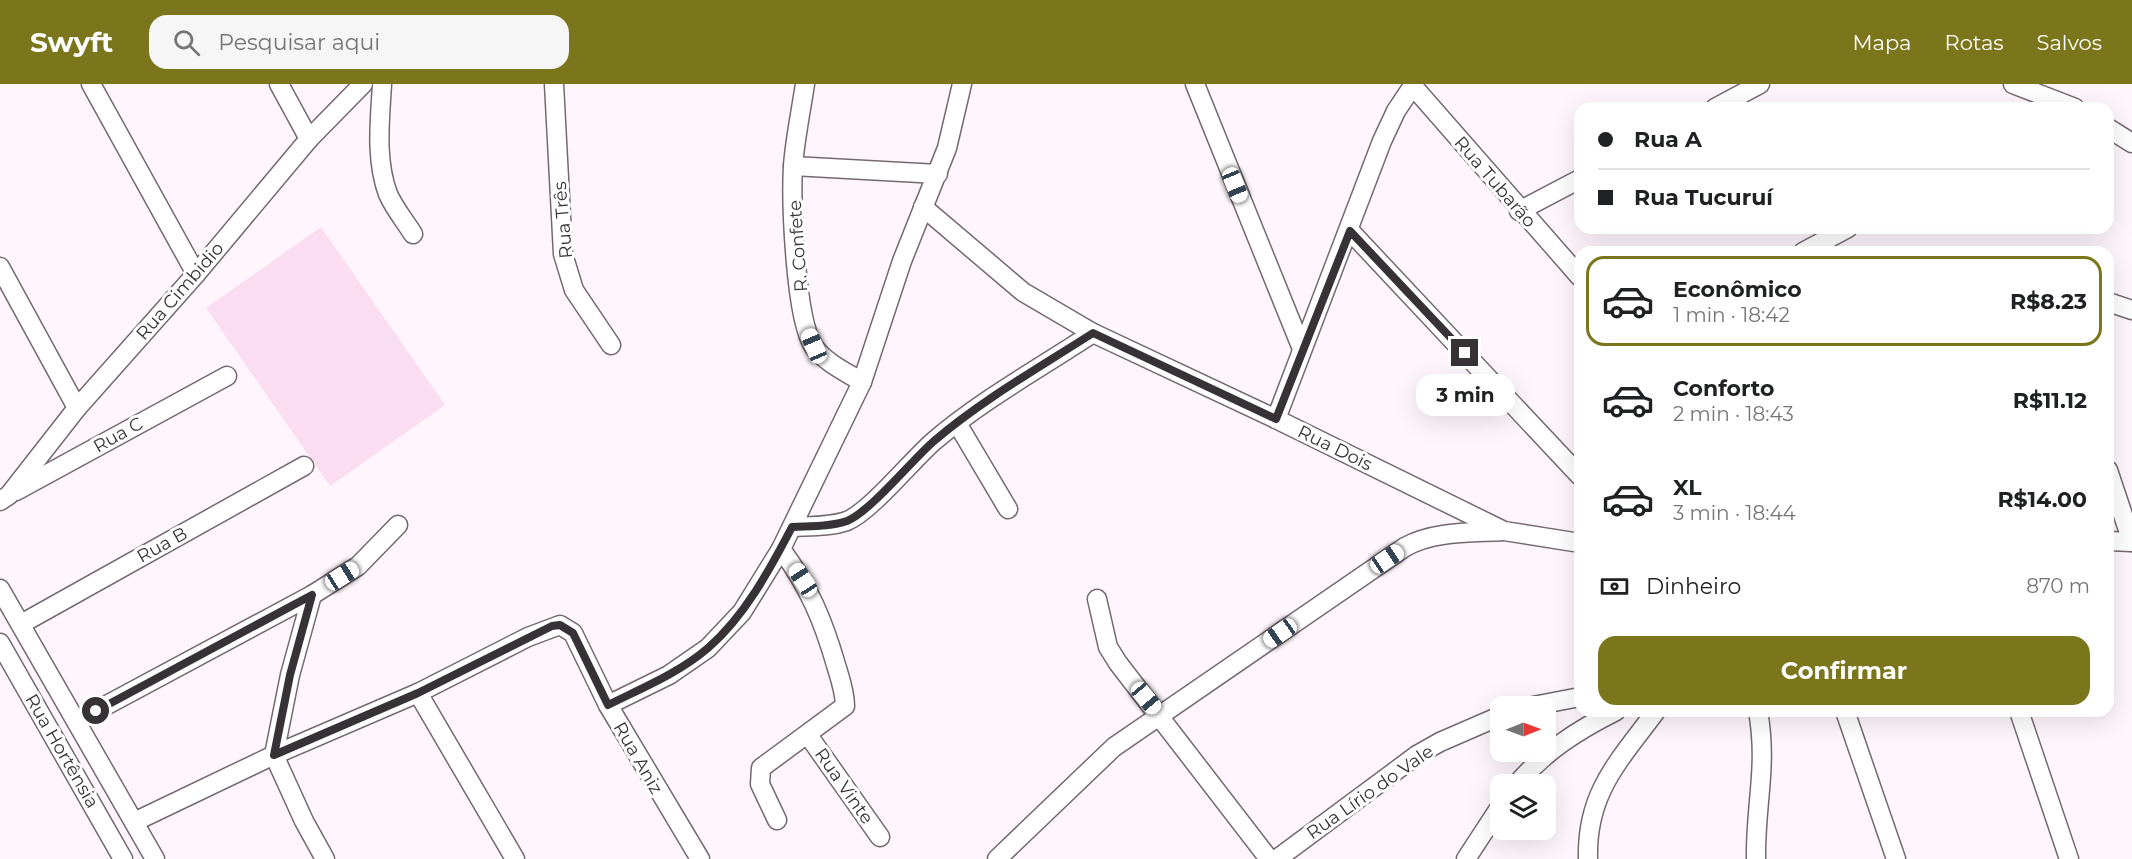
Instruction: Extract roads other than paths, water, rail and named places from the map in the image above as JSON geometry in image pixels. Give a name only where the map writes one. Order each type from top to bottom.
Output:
[{"type":"street","points":[[91,84],[196,274]]},
{"type":"street","points":[[279,84],[309,139]]},
{"type":"street","name":"Rua Cimbidio","points":[[5,498],[77,408],[196,274],[309,139],[363,84]]},
{"type":"street","points":[[382,84],[379,136],[383,179],[389,197],[413,234]]},
{"type":"street","name":"Rua Três","points":[[554,84],[563,254],[574,290],[611,345]]},
{"type":"street","name":"R. Confete","points":[[805,84],[793,166],[795,226],[806,327],[814,346],[826,360],[862,382]]},
{"type":"street","points":[[608,705],[669,675],[708,648],[742,612],[781,549],[862,382],[890,294],[938,174],[955,122],[962,84]]},
{"type":"street","points":[[1195,84],[1302,349]]},
{"type":"street","points":[[1726,102],[1760,84]]},
{"type":"street","points":[[2013,84],[2059,102]]},
{"type":"street","points":[[1276,419],[1350,231],[1382,141],[1413,85]]},
{"type":"street","name":"Rua Tubarão","points":[[1413,85],[1519,211],[1574,271]]},
{"type":"street","points":[[2114,132],[2132,143]]},
{"type":"street","points":[[793,166],[938,174]]},
{"type":"street","points":[[1519,211],[1574,182]]},
{"type":"street","name":"Rua Dois","points":[[923,207],[1023,292],[1060,316],[1093,333],[1276,419],[1504,531],[1574,542]]},
{"type":"street","points":[[1350,231],[1574,470]]},
{"type":"street","points":[[1814,246],[1837,234]]},
{"type":"street","points":[[0,267],[77,408]]},
{"type":"street","points":[[2114,304],[2132,310]]},
{"type":"street","points":[[792,527],[835,524],[848,520],[862,511],[919,455],[957,423],[1093,333]]},
{"type":"street","name":"Rua C","points":[[5,498],[227,376]]},
{"type":"street","points":[[957,423],[1008,509]]},
{"type":"street","name":"Rua B","points":[[21,624],[304,466]]},
{"type":"street","points":[[2114,488],[2132,542],[2114,541]]},
{"type":"street","points":[[77,721],[312,595],[358,566],[377,550],[398,525]]},
{"type":"street","points":[[997,859],[1095,764],[1160,715],[1415,541],[1438,536],[1504,531]]},
{"type":"street","name":"Rua Vinte","points":[[777,820],[762,790],[759,772],[764,765],[843,709],[845,701],[818,611],[809,590],[781,549]]},
{"type":"street","name":"Rua Hortênsia","points":[[0,589],[155,859]]},
{"type":"street","points":[[312,595],[290,675],[274,755],[304,821],[325,859]]},
{"type":"street","points":[[1097,599],[1104,634],[1112,655],[1269,859]]},
{"type":"street","name":"Rua Aniz","points":[[418,693],[552,626],[568,628],[608,705],[700,859]]},
{"type":"street","name":"Rua Hortênsia","points":[[0,643],[123,859]]},
{"type":"street","points":[[134,822],[274,755],[418,693],[514,859]]},
{"type":"street","points":[[1556,702],[1574,698]]},
{"type":"street","points":[[1526,774],[1544,755],[1567,737],[1605,717]]},
{"type":"street","points":[[1588,859],[1587,832],[1594,804],[1607,778],[1652,717]]},
{"type":"street","points":[[1756,859],[1764,769],[1764,742],[1759,717]]},
{"type":"street","points":[[1847,717],[1896,859]]},
{"type":"street","points":[[2021,717],[2069,859]]},
{"type":"street","name":"Rua Lírio do Vale","points":[[1277,859],[1417,755],[1440,742],[1490,720]]},
{"type":"street","name":"Rua Vinte","points":[[808,735],[880,837]]},
{"type":"street","points":[[1466,859],[1490,822]]}]
